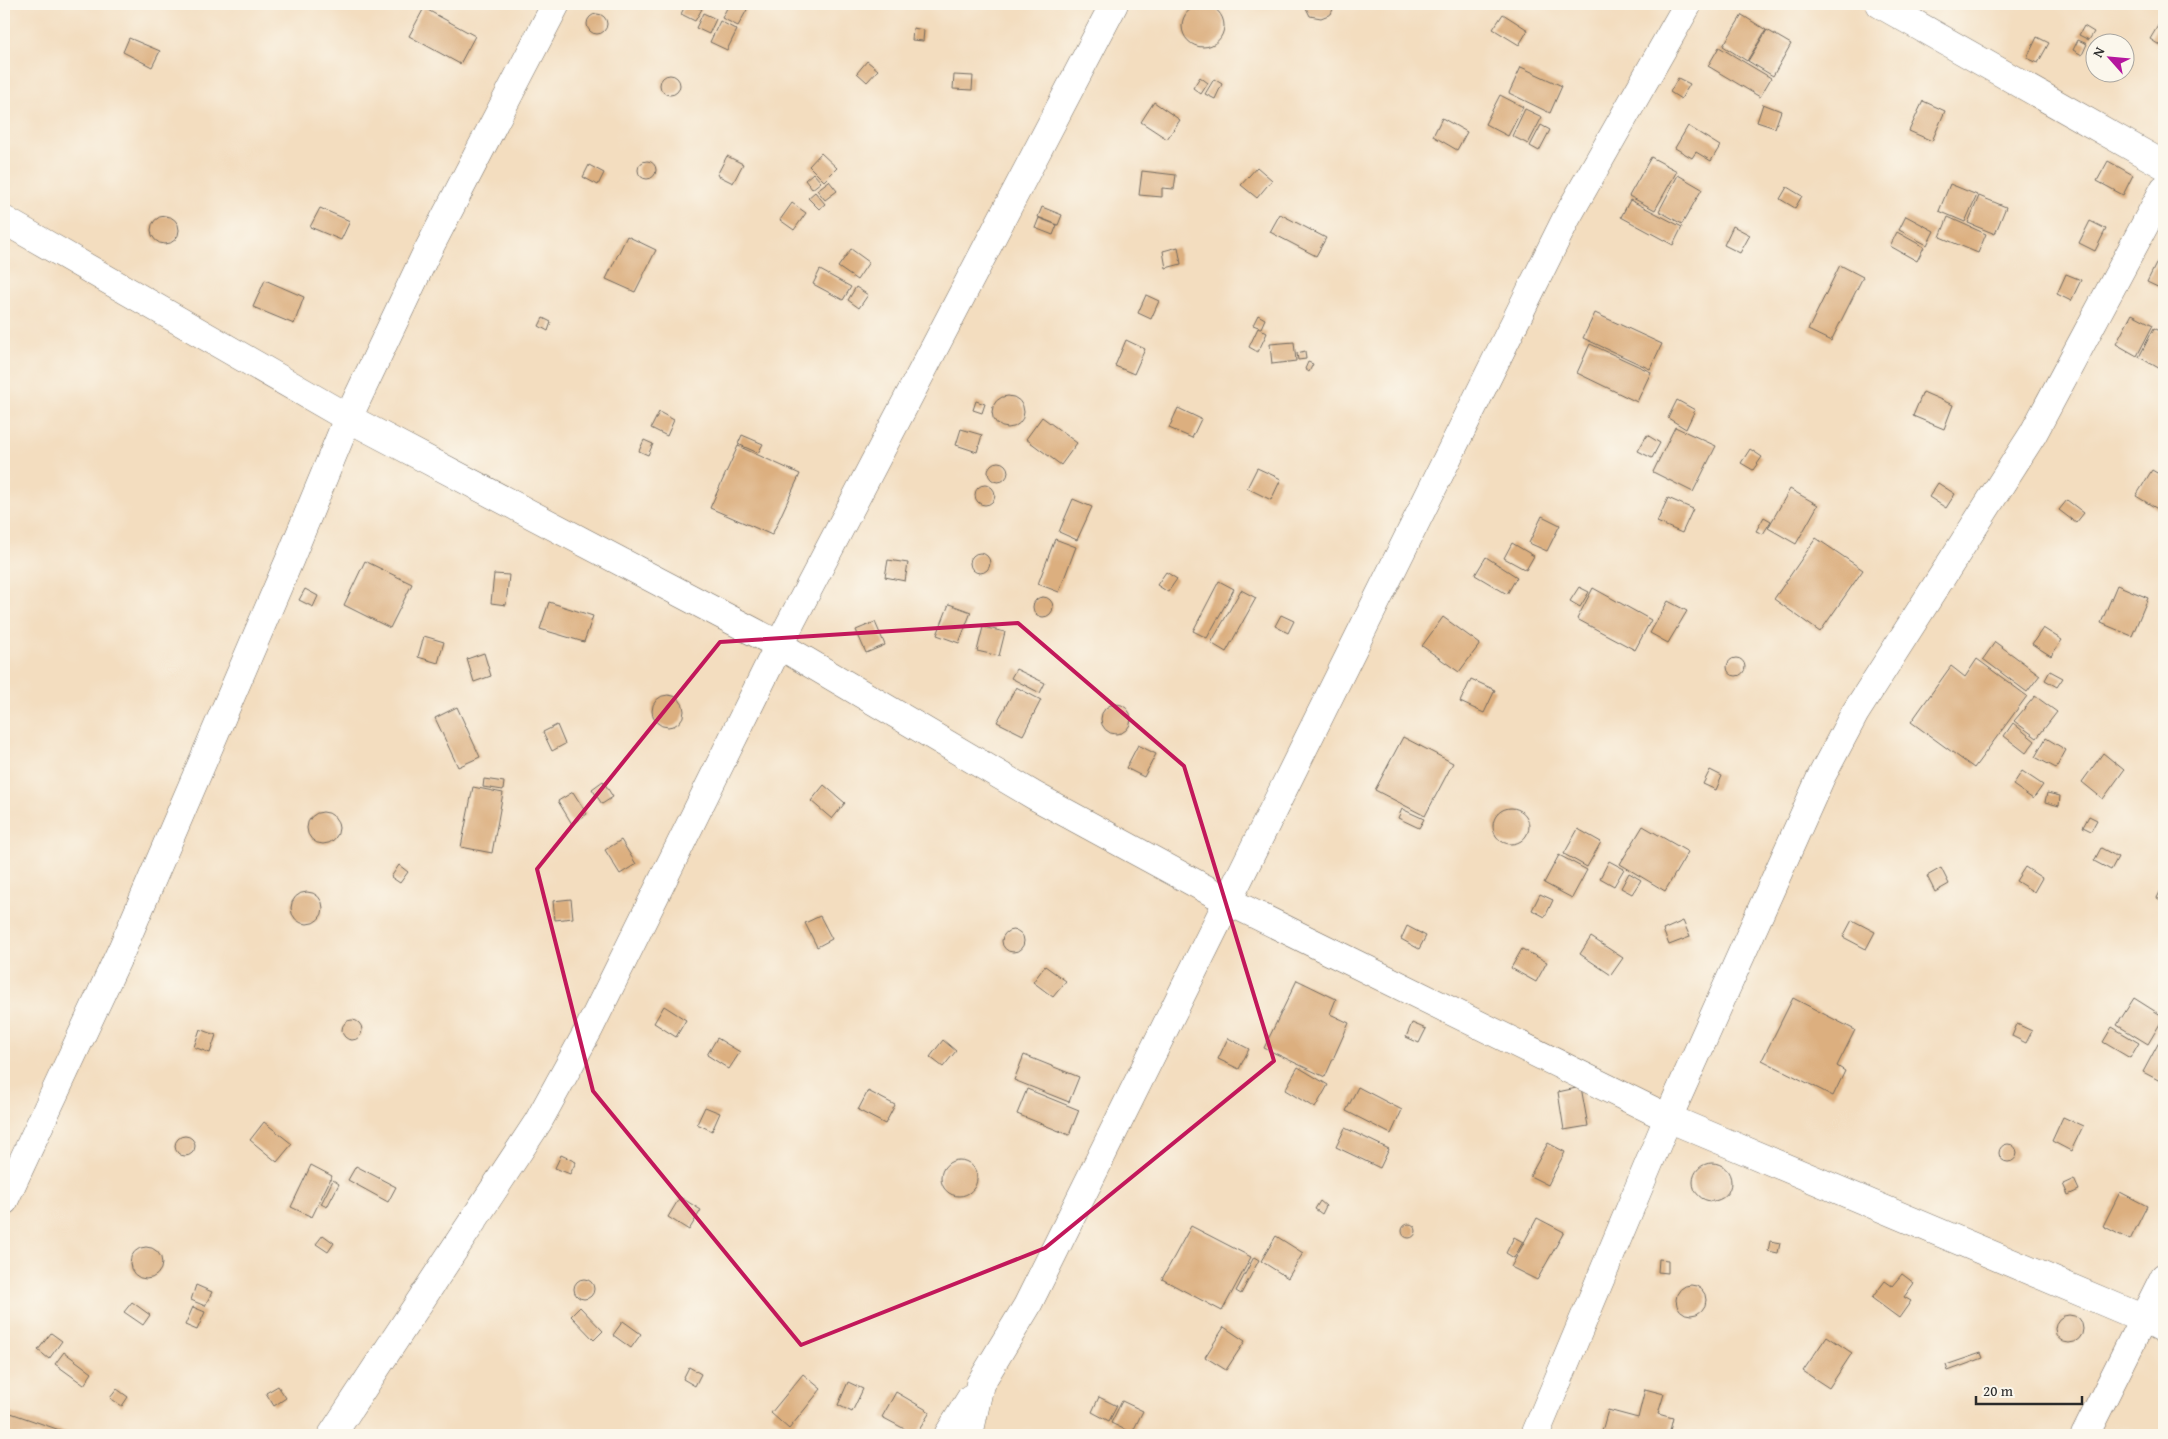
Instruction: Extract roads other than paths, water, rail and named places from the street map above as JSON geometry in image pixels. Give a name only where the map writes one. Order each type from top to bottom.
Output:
[{"type":"street","points":[[4,1201],[122,949],[289,561],[348,418],[425,256],[556,4]]},
{"type":"street","points":[[332,1435],[542,1114],[589,1029],[779,645],[1114,4]]},
{"type":"street","points":[[948,1435],[1027,1306],[1567,217],[1688,4]]},
{"type":"street","points":[[1880,4],[2164,165]]},
{"type":"street","points":[[1534,1435],[1668,1118],[1821,777],[1855,713],[2033,434],[2164,189]]},
{"type":"street","points":[[4,220],[348,418],[779,645],[1035,796],[1228,901],[1668,1118],[2153,1324]]},
{"type":"street","points":[[2085,1435],[2153,1324],[2164,1277]]},
{"type":"street","points":[[969,1435],[980,1384]]}]
